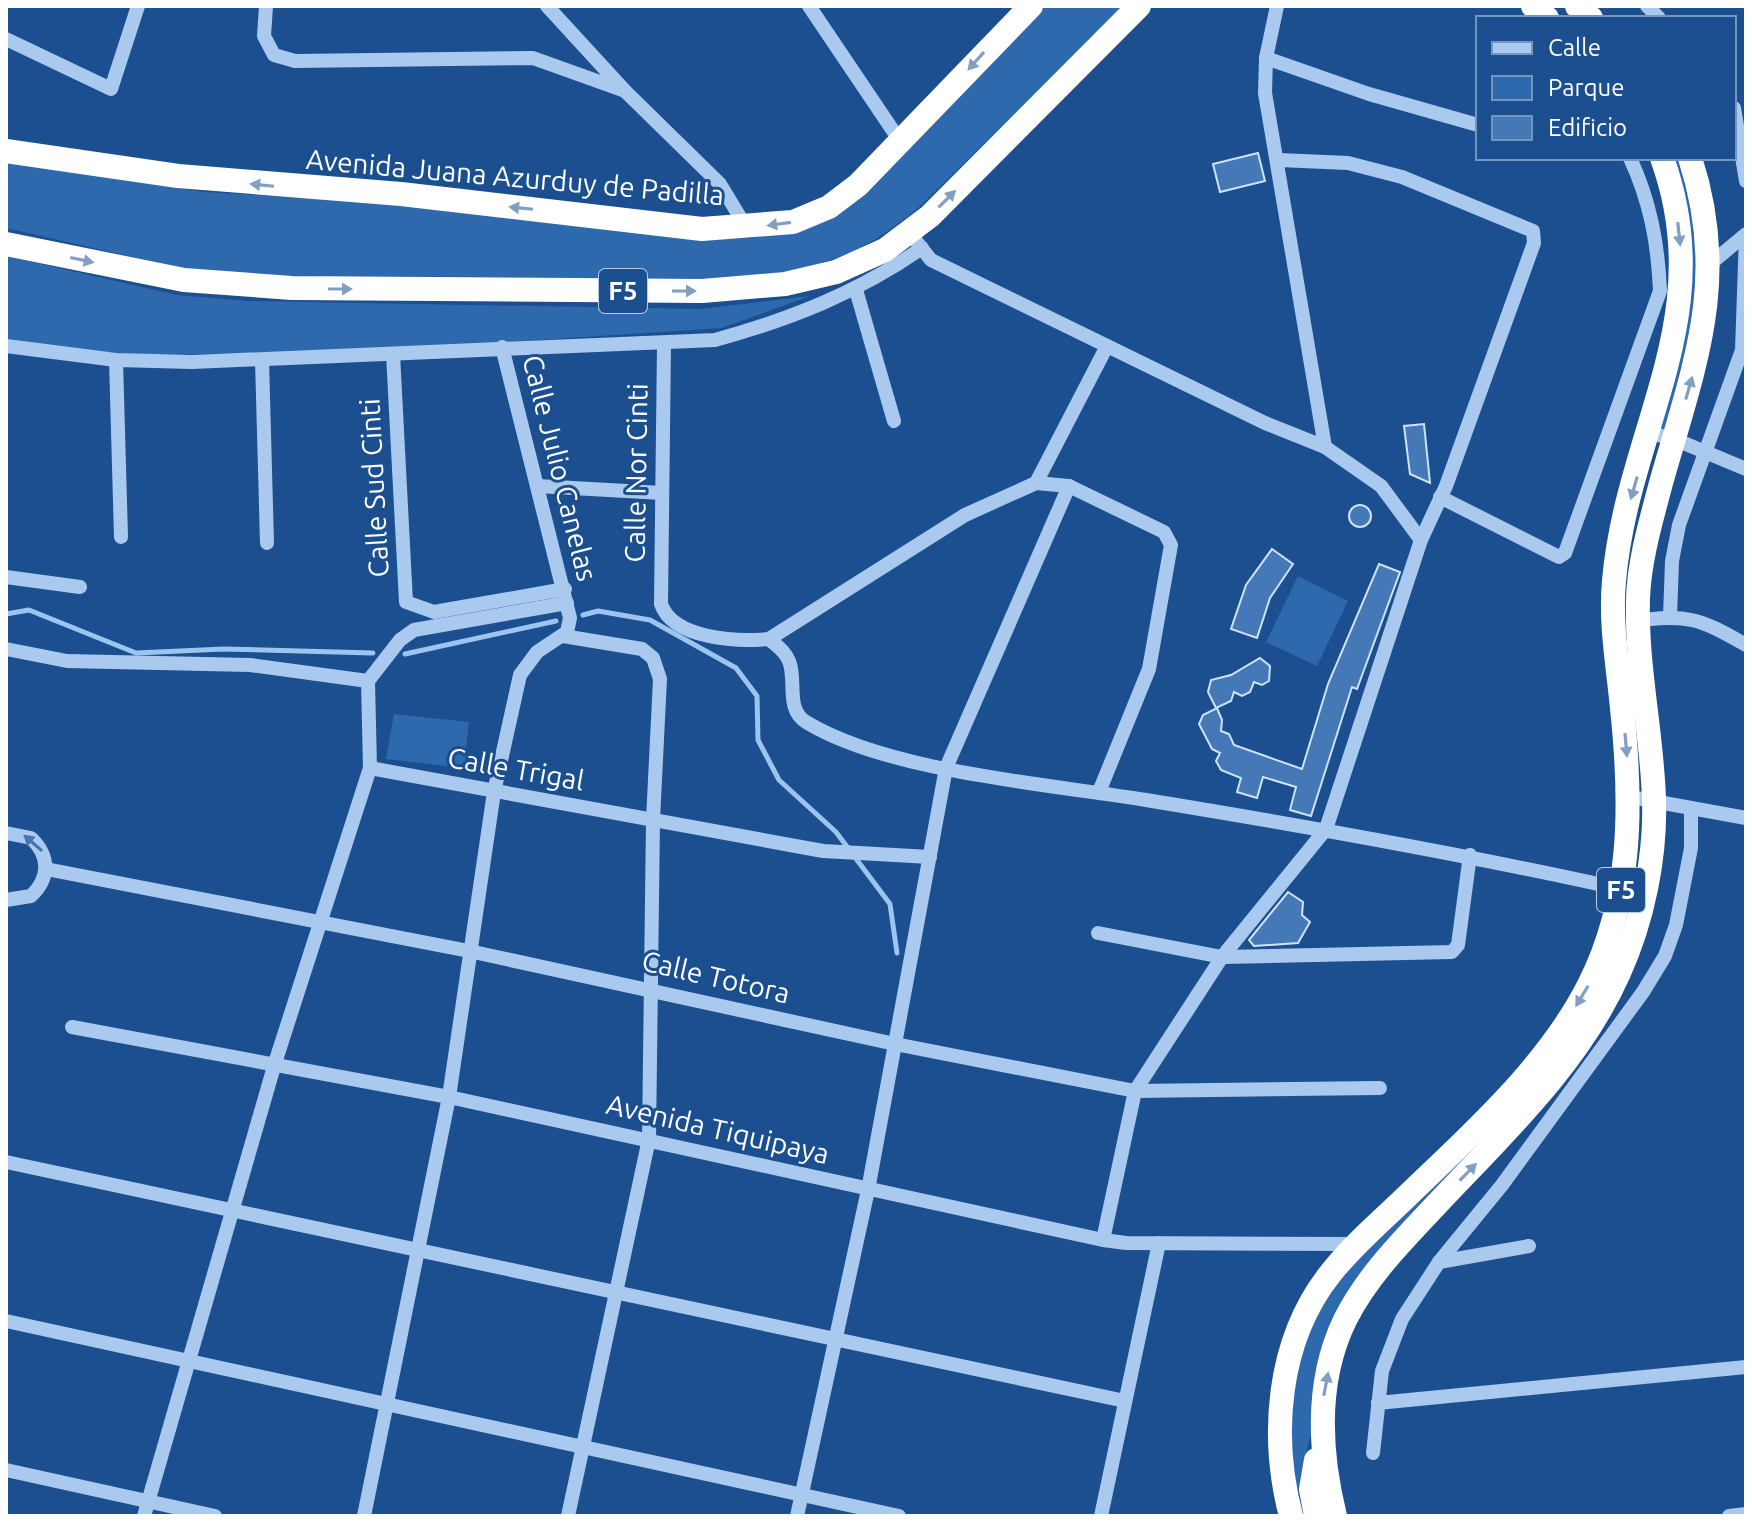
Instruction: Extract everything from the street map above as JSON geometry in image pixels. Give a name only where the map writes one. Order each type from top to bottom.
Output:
[{"type":"highway","name":"Avenida Juana Azurduy de Padilla","points":[[6,151],[241,183],[401,194],[702,229],[793,222],[829,207],[858,185],[1031,6]]},
{"type":"highway","name":"F5","points":[[6,244],[121,269],[229,285],[702,291],[785,284],[836,272],[915,240],[930,216],[1139,6]]},
{"type":"highway","name":"F5","points":[[1335,1516],[1322,1438],[1324,1397],[1336,1343],[1363,1291],[1390,1255],[1513,1125],[1579,1045],[1603,1007],[1636,927],[1647,881],[1642,800],[1641,569],[1680,316],[1680,236],[1662,160]]},
{"type":"highway","name":"F5","points":[[1291,1516],[1280,1456],[1283,1386],[1293,1347],[1310,1306],[1329,1275],[1357,1244],[1455,1149],[1550,1046],[1589,985],[1608,942],[1642,800],[1614,624],[1618,552],[1662,436],[1699,353],[1707,306],[1709,265],[1706,222],[1690,160]]},
{"type":"highway","points":[[1316,1516],[1312,1477],[1322,1438]]},
{"type":"street","points":[[6,39],[111,89],[138,6]]},
{"type":"street","points":[[266,6],[264,36],[274,55],[295,61],[533,58],[625,91]]},
{"type":"street","points":[[547,6],[625,91],[720,184],[746,227]]},
{"type":"street","points":[[809,6],[900,141]]},
{"type":"street","points":[[1277,6],[1266,58],[1265,93],[1279,160],[1325,447]]},
{"type":"street","points":[[1266,58],[1369,94],[1476,124]]},
{"type":"street","points":[[1739,110],[1746,181]]},
{"type":"street","points":[[1103,1240],[1135,1091],[1222,957],[1326,829],[1421,540],[1440,497],[1534,243],[1533,231],[1402,177],[1348,163],[1279,160]]},
{"type":"street","points":[[1440,497],[1559,557],[1565,553],[1660,291],[1658,244],[1643,186],[1631,160]]},
{"type":"street","points":[[1709,265],[1746,234]]},
{"type":"street","points":[[1670,617],[1672,561],[1679,525],[1740,375],[1746,234]]},
{"type":"street","points":[[6,346],[116,360],[262,360],[502,347],[664,344],[730,336],[787,320],[856,290],[915,240],[931,260],[1265,423],[1325,447],[1381,486],[1421,540]]},
{"type":"street","points":[[856,290],[894,421]]},
{"type":"street","name":"Calle Nor Cinti","points":[[664,344],[661,604],[666,618],[682,628],[746,641],[769,639]]},
{"type":"street","points":[[1036,483],[1107,346]]},
{"type":"street","name":"Calle Julio Canelas","points":[[502,347],[566,596]]},
{"type":"street","name":"Calle Sud Cinti","points":[[393,354],[406,602],[434,612],[566,596]]},
{"type":"street","points":[[116,360],[121,537]]},
{"type":"street","points":[[262,360],[267,543]]},
{"type":"street","points":[[1662,436],[1746,469]]},
{"type":"street","points":[[1099,792],[1149,669],[1171,545],[1164,532],[1069,486],[1036,483],[965,515],[769,639],[784,652],[791,664],[795,709],[802,719],[841,741],[946,768],[1326,829],[1470,855],[1621,889]]},
{"type":"street","points":[[537,486],[662,493]]},
{"type":"street","points":[[797,1516],[868,1190],[946,768],[1069,486]]},
{"type":"street","points":[[6,577],[80,587]]},
{"type":"street","points":[[146,1508],[275,1063],[370,768],[368,681],[400,640],[414,630],[566,596],[570,618],[563,636],[537,652],[520,675],[494,792],[449,1097],[421,1249],[364,1516]]},
{"type":"street","points":[[1614,624],[1670,617],[1697,619],[1746,645]]},
{"type":"street","points":[[563,636],[642,649],[653,658],[660,679],[653,820],[649,1139],[568,1516]]},
{"type":"street","points":[[6,649],[67,661],[250,665],[368,681]]},
{"type":"street","name":"Calle Trigal","points":[[370,768],[823,851],[930,857]]},
{"type":"street","points":[[1642,800],[1746,818]]},
{"type":"street","points":[[1373,1453],[1382,1371],[1402,1319],[1439,1262],[1502,1185],[1643,992],[1665,956],[1676,925],[1691,848],[1691,808]]},
{"type":"street","points":[[6,833],[31,838],[45,856],[46,869],[45,878],[31,896],[6,900]]},
{"type":"street","points":[[1098,933],[1222,957],[1452,952],[1458,945],[1470,855]]},
{"type":"street","name":"Calle Totora","points":[[46,869],[469,951],[895,1044],[1135,1091],[1380,1088]]},
{"type":"street","name":"Avenida Tiquipaya","points":[[72,1027],[449,1097],[1103,1240],[1357,1244]]},
{"type":"street","points":[[6,1162],[1125,1401]]},
{"type":"street","points":[[1101,1516],[1159,1243]]},
{"type":"street","points":[[1439,1262],[1529,1246]]},
{"type":"street","points":[[6,1321],[899,1516]]},
{"type":"street","points":[[1378,1403],[1746,1367]]},
{"type":"street","points":[[6,1470],[146,1508],[215,1516]]},
{"type":"street","points":[[1729,1516],[1746,1514]]},
{"type":"green space","points":[[1046,6],[1125,6],[916,210],[867,244],[810,266],[768,274],[674,281],[243,275],[194,271],[6,228],[6,162],[205,192],[347,200],[727,238],[751,238],[791,230],[1004,48]]},
{"type":"green space","points":[[1673,160],[1680,160],[1695,213],[1701,287],[1668,430],[1660,429],[1680,357],[1690,295],[1691,264]]},
{"type":"green space","points":[[6,256],[177,295],[248,301],[701,309],[810,296],[722,328],[368,351],[140,355],[6,342]]},
{"type":"green space","points":[[1298,576],[1348,601],[1317,666],[1266,642]]},
{"type":"green space","points":[[394,714],[469,722],[464,768],[386,759]]},
{"type":"green space","points":[[1464,1152],[1470,1158],[1375,1257],[1309,1441],[1304,1460],[1309,1516],[1302,1516],[1291,1469],[1293,1379],[1312,1323],[1341,1277]]},
{"type":"building","points":[[1258,153],[1265,181],[1220,192],[1213,164]]},
{"type":"building","points":[[1424,424],[1430,483],[1410,474],[1404,426]]},
{"type":"building","points":[[1360,505],[1368,508],[1371,516],[1368,524],[1360,527],[1352,524],[1349,516],[1352,508]]},
{"type":"building","points":[[1272,549],[1293,564],[1270,598],[1257,638],[1231,629],[1246,585]]},
{"type":"building","points":[[1379,564],[1400,572],[1357,689],[1352,687],[1311,816],[1290,810],[1296,787],[1263,777],[1257,798],[1237,792],[1241,778],[1221,770],[1216,761],[1220,753],[1212,749],[1199,724],[1203,715],[1217,708],[1222,720],[1221,731],[1229,734],[1234,745],[1302,769],[1328,684]]},
{"type":"building","points":[[1260,658],[1270,666],[1269,681],[1262,685],[1254,682],[1250,692],[1242,696],[1234,692],[1231,701],[1216,708],[1208,692],[1211,680],[1231,675]]},
{"type":"building","points":[[1288,892],[1303,902],[1302,915],[1310,922],[1298,943],[1254,946],[1249,940]]},
{"type":"waterway","points":[[6,614],[29,610],[136,653],[224,649],[373,653]]},
{"type":"waterway","points":[[583,615],[598,611],[650,620],[736,668],[757,696],[758,740],[779,780],[836,832],[890,904],[897,953]]},
{"type":"waterway","points":[[405,654],[556,621]]}]
